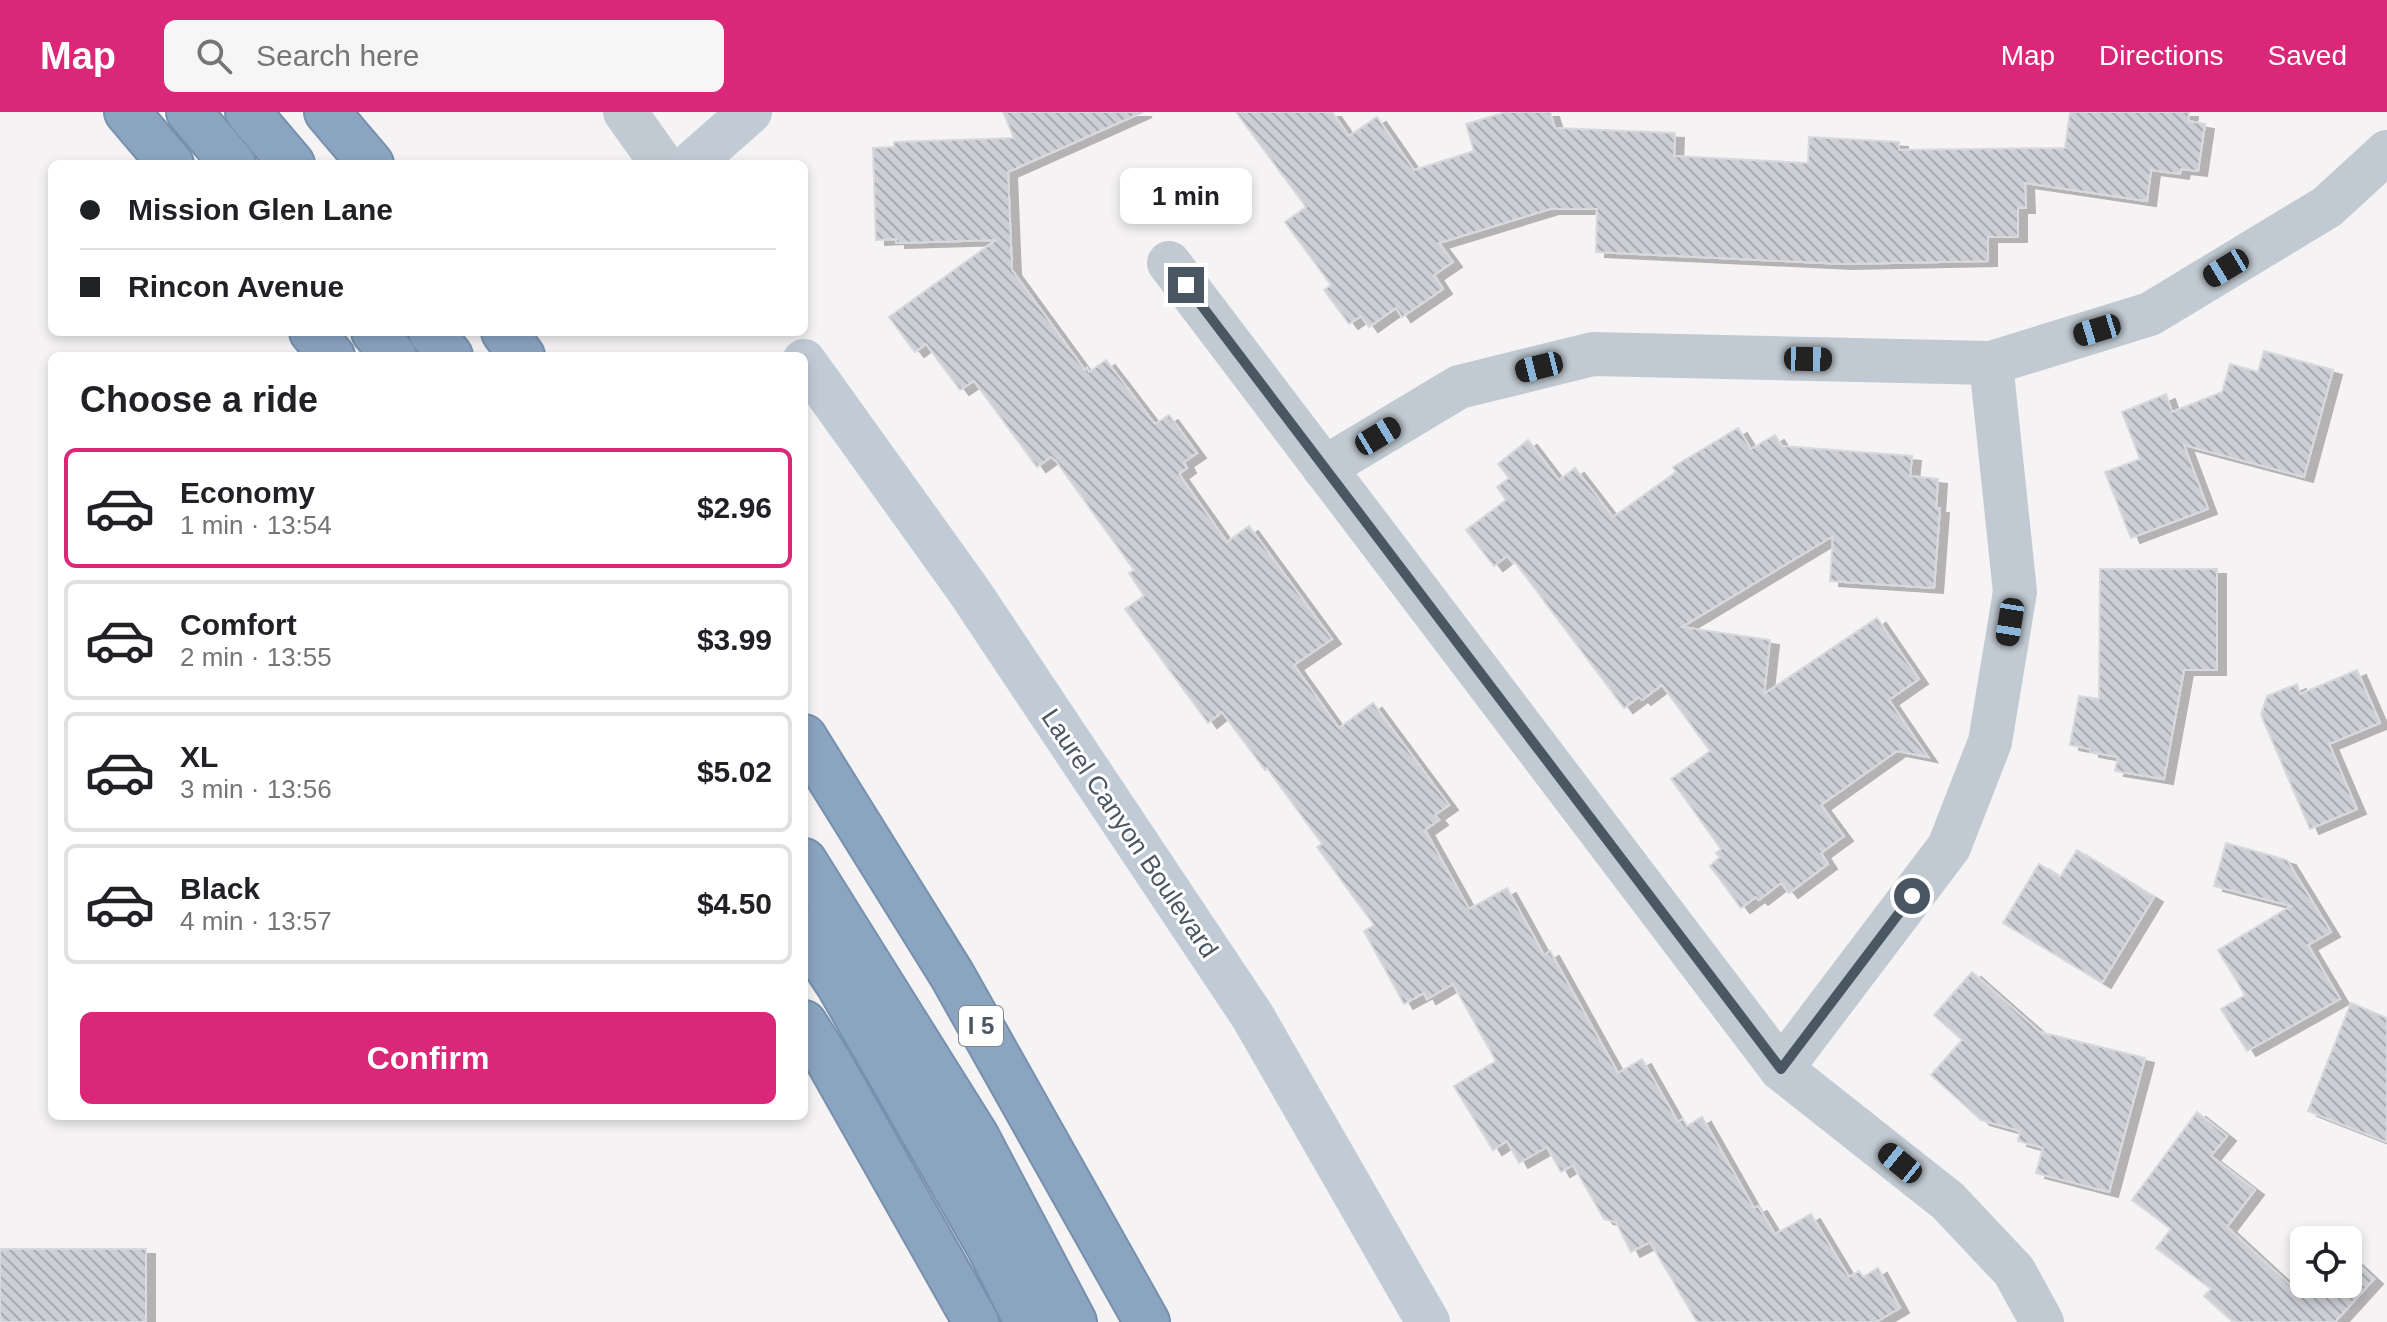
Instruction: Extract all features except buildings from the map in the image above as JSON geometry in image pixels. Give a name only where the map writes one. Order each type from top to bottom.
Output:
[{"type":"highway","points":[[127,112],[168,160]]},
{"type":"highway","points":[[189,112],[230,160]]},
{"type":"highway","points":[[248,112],[289,160]]},
{"type":"highway","points":[[327,112],[368,160]]},
{"type":"highway","points":[[315,336],[329,352]]},
{"type":"highway","points":[[377,336],[391,352]]},
{"type":"highway","points":[[434,336],[447,352]]},
{"type":"highway","name":"I 5","points":[[808,743],[952,975],[1147,1322]]},
{"type":"highway","points":[[808,867],[976,1136],[1074,1322]]},
{"type":"highway","points":[[808,938],[839,985],[990,1248],[1027,1322]]},
{"type":"highway","points":[[808,1029],[976,1322]]},
{"type":"main road","points":[[696,160],[750,112]]},
{"type":"main road","name":"Laurel Canyon Boulevard","points":[[808,367],[969,591],[1253,1017],[1428,1322]]},
{"type":"street","points":[[625,112],[659,160]]},
{"type":"street","points":[[1324,468],[1459,387],[1593,354],[1991,363],[2150,314],[2327,207],[2387,152]]},
{"type":"street","points":[[1169,263],[1781,1069],[1948,1201],[2014,1271],[2042,1322]]},
{"type":"street","points":[[1781,1069],[1949,847],[1990,742],[2015,592],[1991,363]]},
{"type":"route","points":[[1186,285],[1781,1069],[1912,896]]}]
